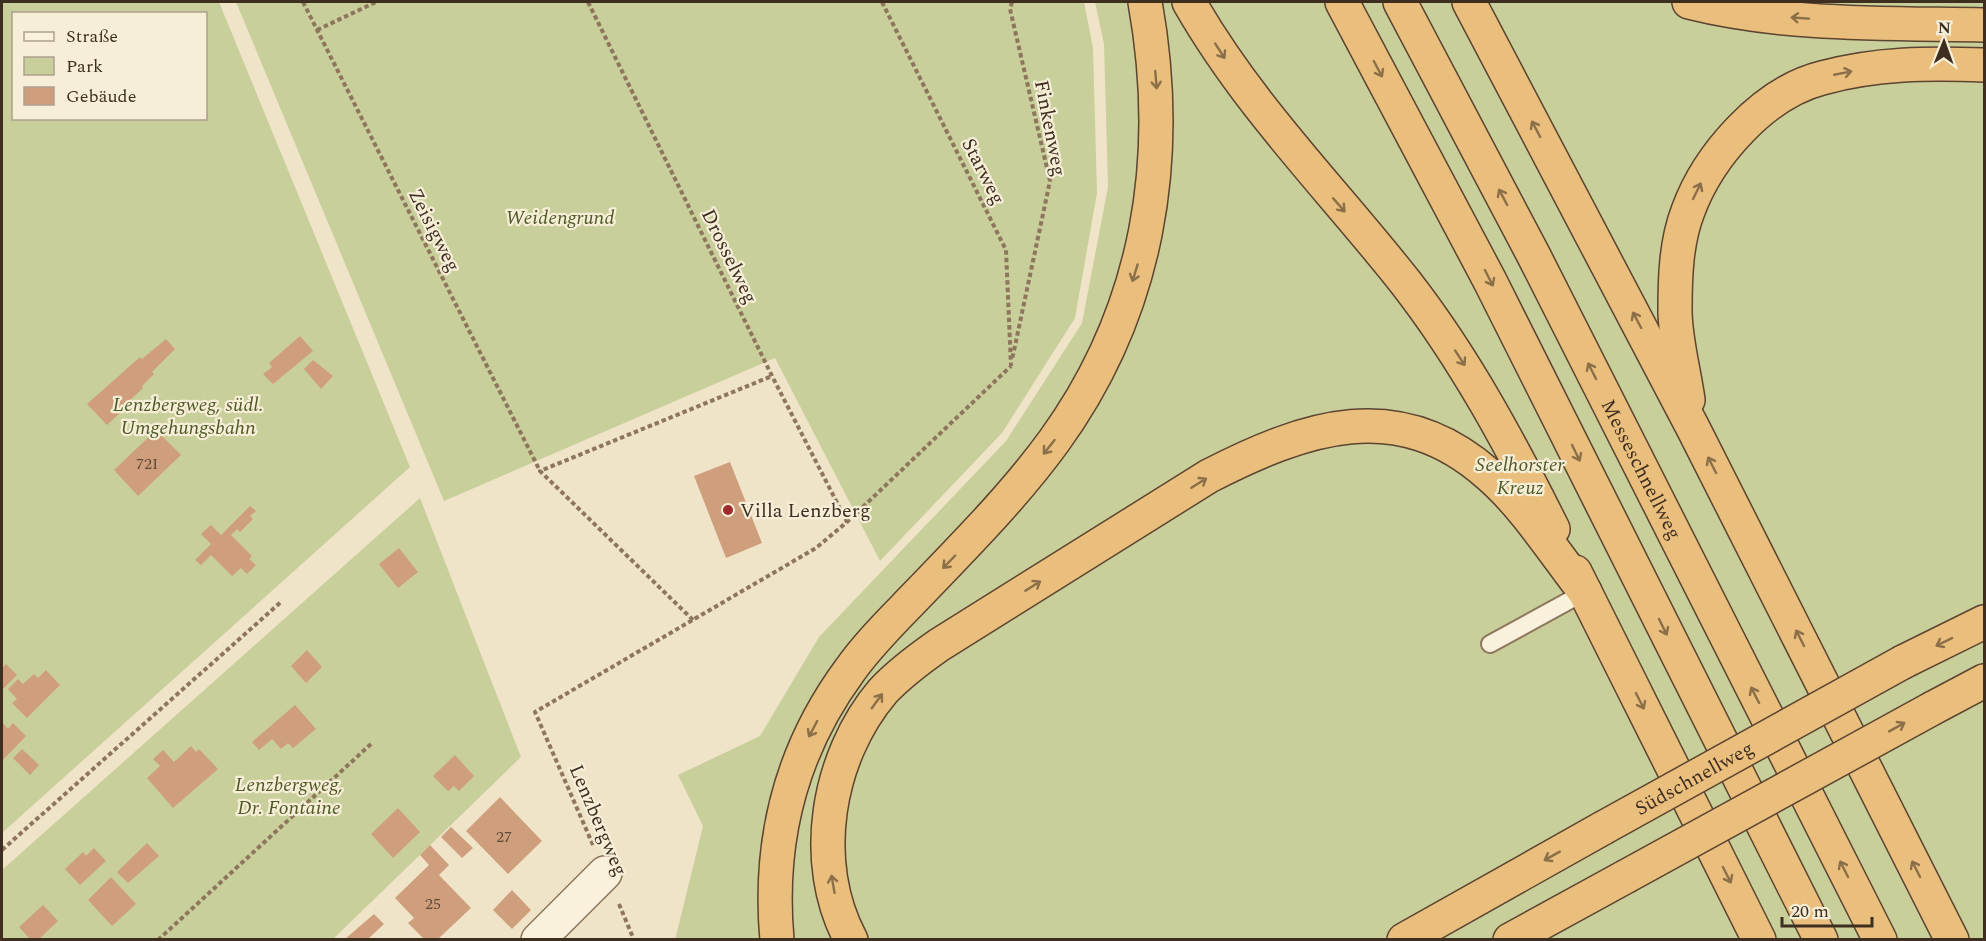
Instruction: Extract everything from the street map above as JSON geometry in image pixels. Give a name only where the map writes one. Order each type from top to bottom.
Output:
[{"type":"highway","points":[[777,939],[774,905],[775,863],[781,820],[796,770],[822,712],[851,667],[989,520],[1055,440],[1102,359],[1126,302],[1142,252],[1152,201],[1157,150],[1156,77],[1145,2]]},
{"type":"highway","points":[[1189,2],[1237,76],[1272,123],[1405,282],[1445,335],[1509,442],[1760,939]]},
{"type":"highway","points":[[1342,2],[1490,280],[1821,939]]},
{"type":"highway","name":"Messeschnellweg","points":[[1400,2],[1534,256],[1880,939]]},
{"type":"highway","points":[[1469,2],[1693,428],[1952,939]]},
{"type":"highway","points":[[1689,2],[1768,15],[1892,23],[1984,25]]},
{"type":"highway","points":[[1925,63],[1984,41]]},
{"type":"highway","points":[[1693,428],[1675,313],[1678,246],[1688,211],[1704,177],[1728,142],[1754,117],[1784,95],[1820,78],[1874,67],[1925,63],[1984,65]]},
{"type":"highway","points":[[851,939],[836,898],[829,862],[829,825],[834,789],[845,754],[862,722],[883,692],[909,666],[939,645],[1209,476],[1256,453],[1296,436],[1330,428],[1365,425],[1395,428],[1432,439],[1461,454],[1490,475],[1585,592]]},
{"type":"highway","name":"Südschnellweg","points":[[1404,939],[1903,662],[1984,622]]},
{"type":"highway","points":[[1510,939],[1984,681]]},
{"type":"street","points":[[538,939],[605,873]]},
{"type":"lane","points":[[1490,644],[1585,592]]},
{"type":"path","name":"Zeisigweg","points":[[303,2],[540,471],[693,620]]},
{"type":"path","points":[[317,30],[376,2]]},
{"type":"path","name":"Drosselweg","points":[[588,2],[772,376],[848,522]]},
{"type":"path","name":"Starweg","points":[[882,2],[1006,250],[1011,366]]},
{"type":"path","name":"Finkenweg","points":[[1011,366],[1050,181],[1010,9],[1012,2]]},
{"type":"path","points":[[693,620],[816,548],[848,522],[1011,366]]},
{"type":"path","points":[[540,471],[772,376]]},
{"type":"path","points":[[2,850],[281,602]]},
{"type":"path","name":"Lenzbergweg","points":[[634,939],[535,712],[693,620]]},
{"type":"path","points":[[158,939],[372,743]]},
{"type":"green space","name":"Lenzbergweg, südl. Umgehungsbahn","points":[[2,2],[219,2],[410,467],[2,833]]},
{"type":"green space","name":"Weidengrund","points":[[236,2],[1084,2],[1093,48],[1097,193],[1075,318],[1002,433],[880,561],[775,358],[444,501]]},
{"type":"green space","name":"Seelhorster Kreuz","points":[[1095,2],[1984,2],[1984,939],[675,940],[703,826],[678,775],[760,736],[819,637],[1006,441],[1082,323],[1108,187],[1104,44]]},
{"type":"green space","name":"Lenzbergweg, Dr. Fontaine","points":[[420,498],[521,757],[333,939],[2,939],[2,870]]},
{"type":"building","points":[[300,336],[313,351],[273,384],[263,374],[272,367],[269,363]]},
{"type":"building","points":[[166,339],[175,349],[152,372],[154,374],[142,386],[143,388],[129,401],[131,403],[107,425],[87,404],[140,357],[142,359]]},
{"type":"building","points":[[313,360],[333,376],[321,389],[304,369]]},
{"type":"building","points":[[156,430],[181,455],[138,496],[114,470]]},
{"type":"building","name":"Villa Lenzberg","points":[[730,462],[762,543],[726,558],[694,476]]},
{"type":"building","points":[[250,506],[256,511],[250,516],[253,519],[240,532],[237,529],[231,535],[252,556],[249,559],[256,565],[247,574],[241,568],[232,576],[211,555],[201,565],[195,560],[211,544],[201,534],[211,525],[221,535]]},
{"type":"building","points":[[399,548],[418,572],[398,588],[379,564]]},
{"type":"building","points":[[307,650],[322,667],[306,683],[291,666]]},
{"type":"building","points":[[6,664],[17,675],[3,689],[2,668]]},
{"type":"building","points":[[46,670],[60,685],[27,718],[12,703],[17,699],[8,689],[18,679],[23,684],[34,674],[38,678]]},
{"type":"building","points":[[295,705],[316,729],[293,748],[288,743],[281,749],[272,739],[259,750],[252,742]]},
{"type":"building","points":[[2,722],[8,729],[13,723],[26,736],[2,761]]},
{"type":"building","points":[[191,746],[196,752],[199,749],[218,769],[173,808],[147,778],[160,766],[153,759],[163,750],[174,762]]},
{"type":"building","points":[[22,749],[39,765],[30,775],[13,758]]},
{"type":"building","points":[[455,755],[474,776],[459,791],[454,786],[448,791],[433,776]]},
{"type":"building","points":[[500,797],[542,841],[508,874],[466,831]]},
{"type":"building","points":[[398,808],[420,832],[393,858],[371,834]]},
{"type":"building","points":[[451,827],[473,848],[462,858],[441,837]]},
{"type":"building","points":[[147,843],[159,856],[128,883],[117,872]]},
{"type":"building","points":[[430,845],[449,865],[439,875],[471,908],[438,939],[424,939],[408,923],[414,918],[395,898],[429,865],[420,855]]},
{"type":"building","points":[[94,848],[106,861],[80,885],[65,869],[83,852],[86,856]]},
{"type":"building","points":[[111,877],[136,904],[112,926],[88,900]]},
{"type":"building","points":[[512,890],[531,910],[512,929],[493,910]]},
{"type":"building","points":[[43,905],[58,921],[39,939],[30,939],[19,927]]},
{"type":"building","points":[[374,914],[384,924],[368,939],[345,939]]},
{"type":"place","name":"Villa Lenzberg","points":[[728,510]]}]
